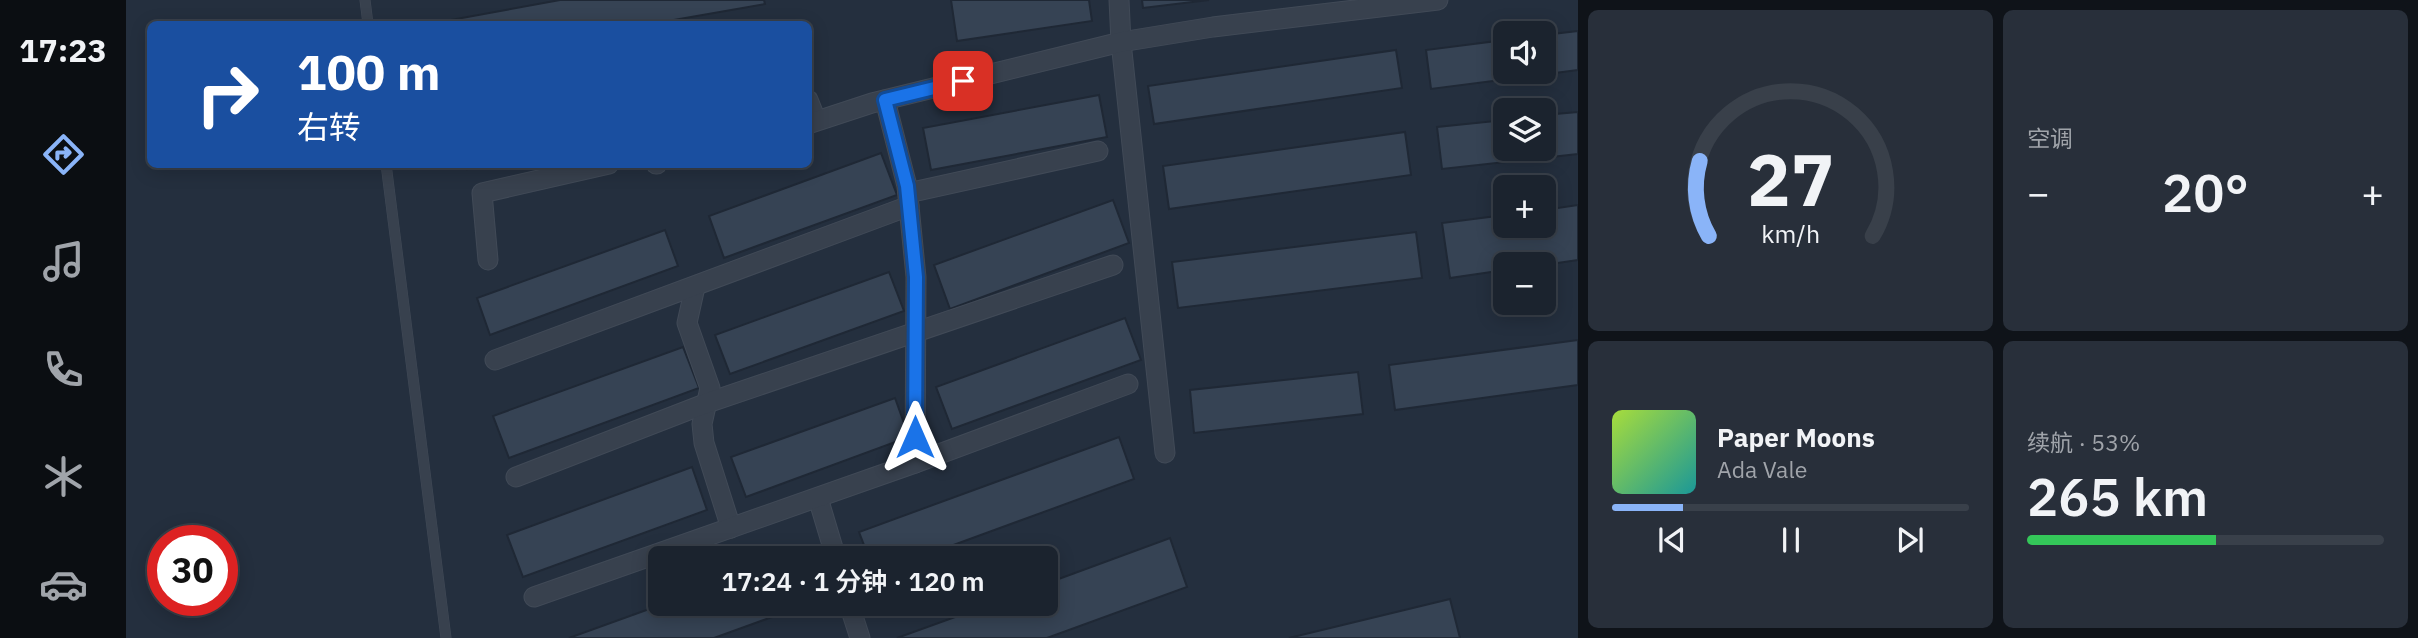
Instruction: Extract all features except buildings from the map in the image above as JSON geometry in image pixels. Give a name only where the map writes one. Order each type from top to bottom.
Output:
[{"type":"street","points":[[1119,0],[1121,42],[1165,453]]},
{"type":"street","points":[[812,122],[885,100],[1121,42],[1213,27],[1438,0]]},
{"type":"street","points":[[885,100],[908,200],[916,277],[915,463]]},
{"type":"street","points":[[495,359],[695,287],[908,200],[1098,151]]},
{"type":"street","points":[[488,260],[482,193],[591,168]]},
{"type":"street","points":[[516,477],[707,404],[1112,265]]},
{"type":"street","points":[[695,287],[687,323],[710,388],[702,424],[704,443],[731,528]]},
{"type":"street","points":[[534,597],[818,498],[1128,384]]},
{"type":"street","points":[[818,498],[832,546]]},
{"type":"street","points":[[853,616],[860,638]]},
{"type":"lane","points":[[365,0],[368,21]]},
{"type":"lane","points":[[387,168],[446,638]]},
{"type":"route","points":[[915,437],[916,277],[907,186],[885,100],[963,81]]}]
